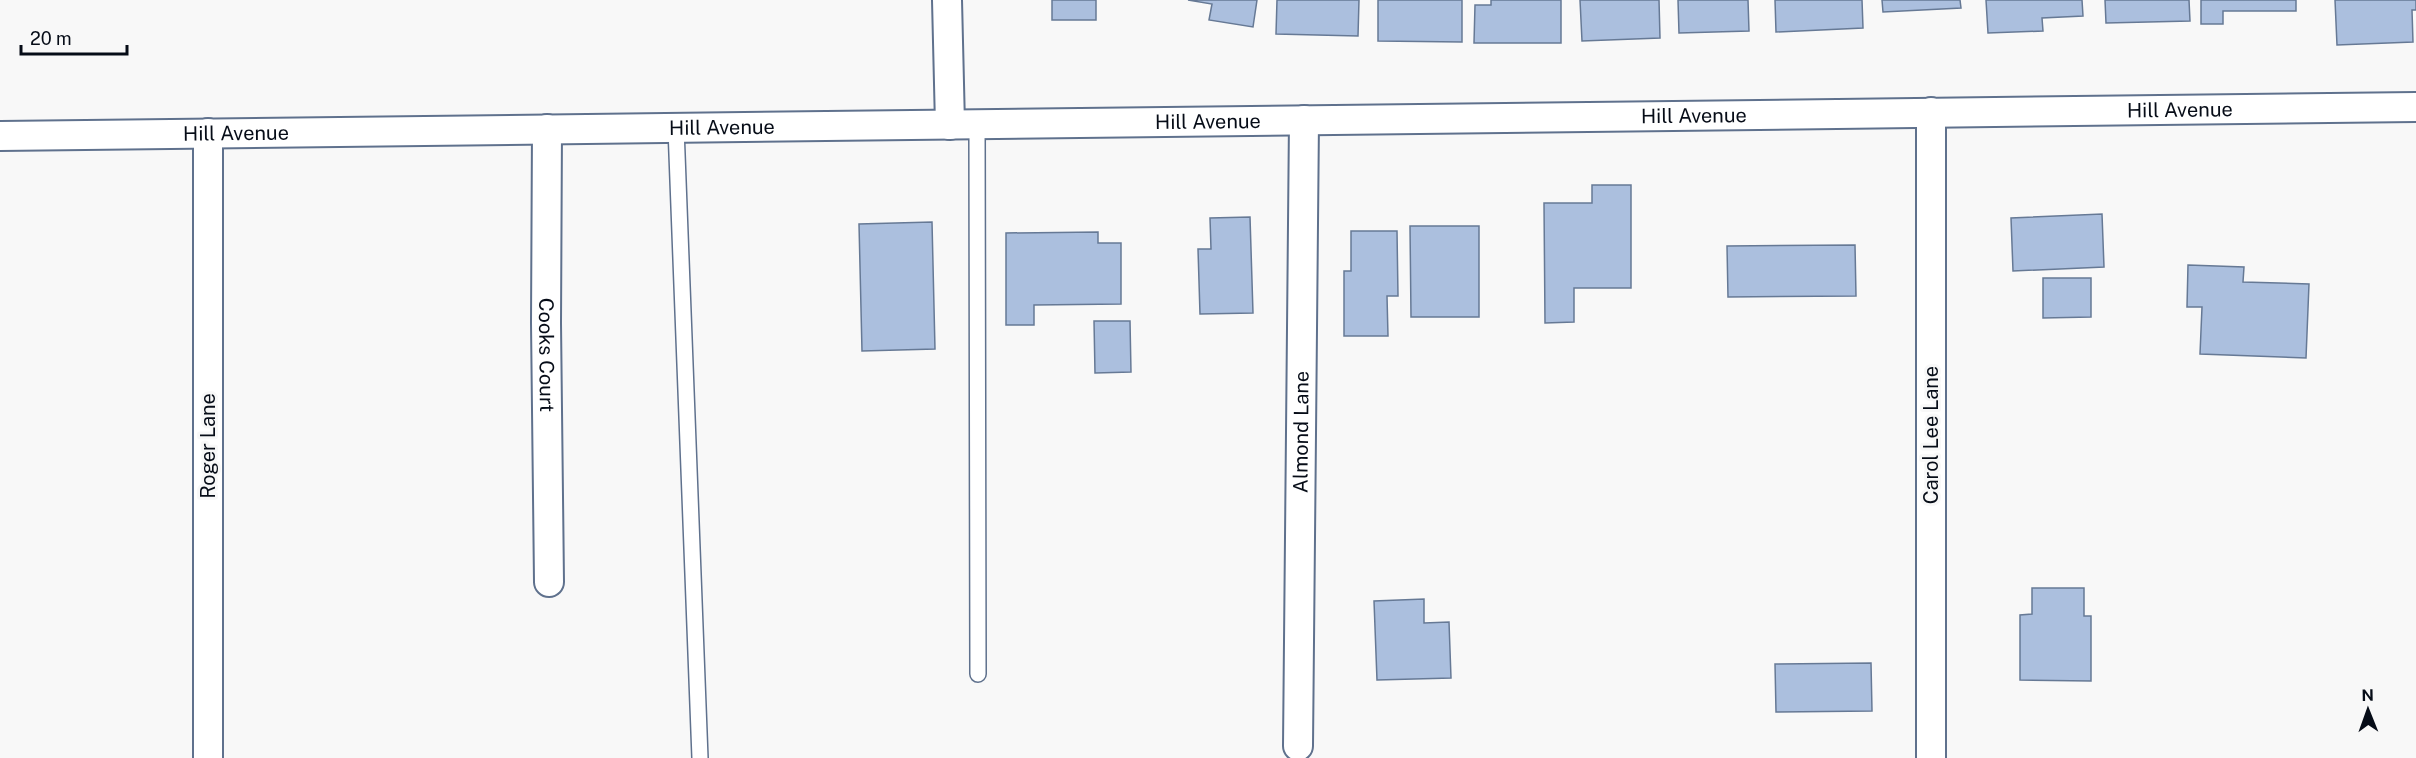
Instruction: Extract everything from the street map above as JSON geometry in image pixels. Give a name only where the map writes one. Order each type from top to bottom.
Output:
[{"type":"street","points":[[947,0],[964,124]]},
{"type":"street","name":"Hill Avenue","points":[[0,136],[2416,107]]},
{"type":"street","name":"Carol Lee Lane","points":[[1931,112],[1931,758]]},
{"type":"street","name":"Almond Lane","points":[[1299,746],[1304,120]]},
{"type":"street","name":"Cooks Court","points":[[547,129],[546,334],[549,582]]},
{"type":"street","name":"Roger Lane","points":[[208,133],[208,758]]},
{"type":"lane","points":[[964,124],[978,674]]},
{"type":"lane","points":[[676,128],[700,758]]},
{"type":"building","points":[[1052,0],[1096,0],[1096,20],[1052,20]]},
{"type":"building","points":[[1188,0],[1257,0],[1253,27],[1209,20],[1212,4]]},
{"type":"building","points":[[1277,0],[1359,0],[1358,36],[1276,34]]},
{"type":"building","points":[[1378,0],[1462,0],[1462,42],[1378,41]]},
{"type":"building","points":[[1491,0],[1561,0],[1561,43],[1474,43],[1475,5],[1491,5]]},
{"type":"building","points":[[1580,0],[1659,0],[1660,38],[1582,41]]},
{"type":"building","points":[[1678,0],[1748,0],[1749,31],[1679,33]]},
{"type":"building","points":[[1775,0],[1862,0],[1863,28],[1776,32]]},
{"type":"building","points":[[1882,0],[1960,0],[1961,8],[1883,12]]},
{"type":"building","points":[[1986,0],[2082,0],[2083,16],[2042,18],[2043,31],[1988,33]]},
{"type":"building","points":[[2105,0],[2189,0],[2190,21],[2106,23]]},
{"type":"building","points":[[2201,0],[2296,0],[2296,11],[2223,11],[2223,24],[2201,24]]},
{"type":"building","points":[[2335,0],[2416,0],[2416,10],[2412,10],[2413,42],[2337,45]]},
{"type":"building","points":[[1592,185],[1631,185],[1631,288],[1574,288],[1574,322],[1545,323],[1544,203],[1592,203]]},
{"type":"building","points":[[2102,214],[2104,267],[2013,271],[2011,218]]},
{"type":"building","points":[[1250,217],[1253,313],[1200,314],[1198,249],[1211,249],[1210,218]]},
{"type":"building","points":[[932,222],[935,349],[862,351],[859,224]]},
{"type":"building","points":[[1410,226],[1479,226],[1479,317],[1411,317]]},
{"type":"building","points":[[1351,231],[1397,231],[1398,296],[1387,296],[1388,336],[1344,336],[1344,271],[1351,271]]},
{"type":"building","points":[[1098,232],[1098,243],[1121,243],[1121,304],[1034,305],[1034,325],[1006,325],[1006,233]]},
{"type":"building","points":[[1855,245],[1856,296],[1728,297],[1727,246]]},
{"type":"building","points":[[2188,265],[2244,267],[2243,282],[2309,284],[2306,358],[2200,354],[2202,307],[2187,307]]},
{"type":"building","points":[[2043,278],[2091,278],[2091,317],[2043,318]]},
{"type":"building","points":[[1094,321],[1130,321],[1131,372],[1095,373]]},
{"type":"building","points":[[2032,588],[2084,588],[2084,616],[2091,616],[2091,681],[2020,680],[2020,615],[2032,614]]},
{"type":"building","points":[[1424,599],[1424,623],[1449,622],[1451,678],[1377,680],[1374,601]]},
{"type":"building","points":[[1871,663],[1872,711],[1776,712],[1775,664]]}]
